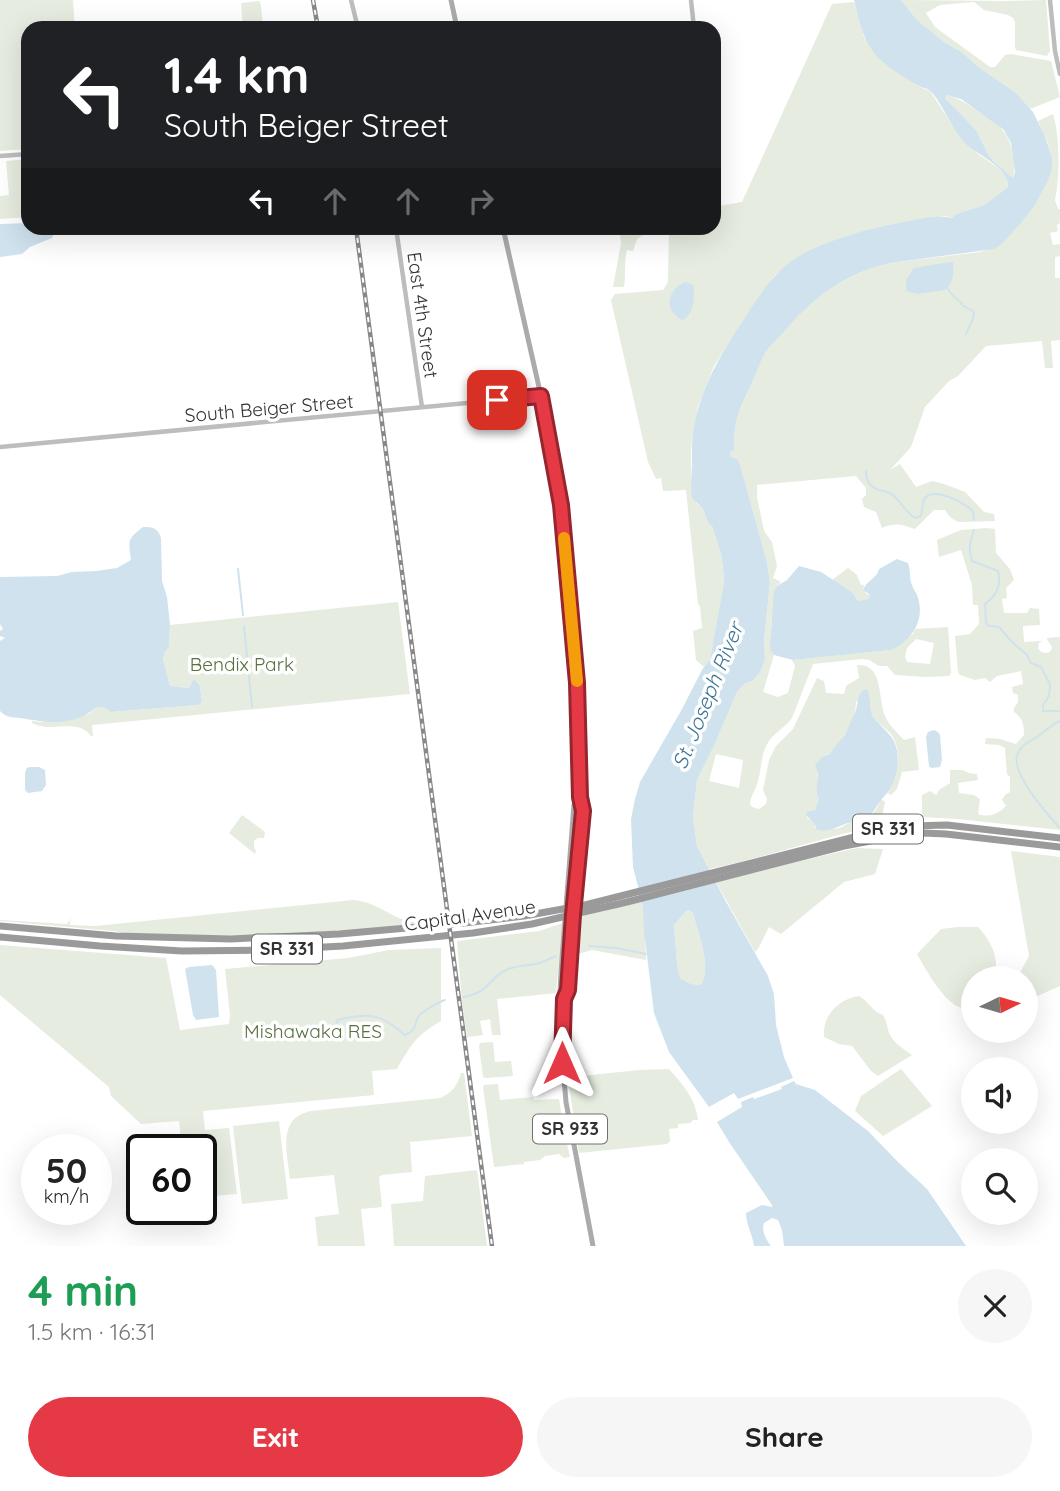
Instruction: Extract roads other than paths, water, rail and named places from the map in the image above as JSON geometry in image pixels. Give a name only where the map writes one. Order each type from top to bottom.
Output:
[{"type":"highway","name":"Capital Avenue","points":[[0,926],[116,936],[201,939],[339,934],[570,911],[634,897],[901,827],[947,825],[1060,838]]},
{"type":"highway","name":"Capital Avenue","points":[[721,874],[851,844],[924,833],[1060,847]]},
{"type":"highway","name":"Capital Avenue","points":[[0,937],[182,951],[300,949],[473,933],[532,924],[570,911]]},
{"type":"main road","points":[[451,0],[456,21]]},
{"type":"main road","name":"SR 933","points":[[505,235],[541,396],[561,505],[577,683],[580,797],[583,811],[560,992],[564,999],[562,1056],[566,1102],[593,1246]]},
{"type":"street","points":[[351,0],[356,21]]},
{"type":"street","points":[[691,0],[693,21]]},
{"type":"street","points":[[1050,0],[1060,74]]},
{"type":"street","points":[[0,156],[21,154]]},
{"type":"street","name":"East 4th Street","points":[[397,235],[422,407]]},
{"type":"street","name":"South Beiger Street","points":[[0,447],[541,396]]},
{"type":"water","name":"St. Joseph River","points":[[854,0],[901,0],[917,20],[944,42],[1015,92],[1033,112],[1044,134],[1052,157],[1052,169],[1034,207],[1001,245],[994,249],[890,263],[844,280],[818,298],[765,353],[741,408],[736,422],[734,450],[730,456],[738,460],[741,468],[767,562],[770,582],[764,641],[765,659],[760,672],[737,692],[697,780],[693,817],[697,846],[768,976],[774,994],[776,1025],[784,1057],[793,1078],[738,1099],[734,1093],[709,1107],[669,1052],[654,1013],[643,906],[633,867],[631,819],[640,782],[710,659],[724,582],[721,554],[712,526],[708,523],[703,509],[692,498],[693,440],[701,401],[716,365],[753,306],[773,278],[793,260],[827,243],[869,229],[923,218],[952,218],[956,214],[984,205],[1008,187],[1004,174],[960,138],[929,90],[900,75],[876,55],[866,39]],"holes":[[[946,95],[961,99],[1004,130],[1011,143],[1015,172],[1013,178],[993,161],[976,130],[945,98]],[[689,910],[693,913],[705,959],[701,985],[691,984],[680,978],[677,963],[674,925]]]},
{"type":"water","points":[[21,223],[21,235],[54,235],[22,254],[0,257],[0,224]]},
{"type":"water","points":[[953,262],[952,278],[945,290],[917,294],[906,291],[906,280],[914,268]]},
{"type":"water","points":[[686,282],[693,285],[694,300],[689,314],[682,320],[672,311],[670,300],[675,289]]},
{"type":"water","points":[[143,527],[155,529],[161,538],[162,581],[170,625],[169,647],[163,659],[170,686],[189,688],[195,680],[200,686],[202,702],[198,705],[111,712],[97,707],[79,718],[60,722],[12,717],[2,713],[0,641],[5,638],[0,636],[3,629],[0,624],[0,577],[57,576],[117,568],[131,560],[130,541]]},
{"type":"water","points":[[897,559],[908,563],[920,612],[916,628],[906,641],[891,650],[793,660],[774,655],[770,644],[774,592],[799,566],[821,572],[853,593],[858,601],[870,596],[863,591],[879,569]]},
{"type":"water","points":[[868,690],[873,716],[896,745],[898,762],[895,777],[888,792],[867,818],[830,830],[817,830],[806,815],[807,811],[815,810],[819,799],[815,765],[829,754],[845,735],[856,710],[859,695]]},
{"type":"water","points":[[934,730],[940,735],[942,760],[940,767],[931,768],[926,737],[928,732]]},
{"type":"water","points":[[30,767],[45,770],[46,785],[42,791],[28,793],[25,790],[25,772]]},
{"type":"water","points":[[212,965],[216,970],[219,1017],[196,1020],[185,969]]},
{"type":"water","points":[[794,1081],[815,1090],[868,1131],[927,1189],[966,1246],[784,1246],[778,1220],[772,1218],[764,1223],[763,1229],[771,1246],[754,1246],[746,1213],[762,1205],[772,1205],[717,1122],[742,1107],[741,1102],[782,1089],[781,1087]]},
{"type":"waterway","points":[[947,288],[962,305],[974,312],[966,334]]},
{"type":"waterway","points":[[866,471],[871,485],[894,496],[915,518],[921,516],[924,500],[934,494],[956,500],[969,508],[973,511],[974,520]]},
{"type":"waterway","points":[[974,530],[970,545],[972,561],[998,571],[999,576],[997,590],[985,604],[986,623],[999,627],[1027,655],[1031,663],[1041,667],[1050,684],[1043,711],[1060,711]]},
{"type":"waterway","points":[[238,569],[243,615]]},
{"type":"waterway","points":[[244,626],[252,707]]},
{"type":"waterway","points":[[1059,827],[1025,783],[1017,764],[1017,756],[1023,746],[1060,721]]},
{"type":"waterway","points":[[589,946],[646,954]]},
{"type":"waterway","points":[[463,997],[483,989],[506,970],[540,963],[556,956]]},
{"type":"waterway","points":[[336,1024],[338,1020],[349,1017],[374,1017],[389,1023],[405,1035],[414,1029],[421,1014],[445,1000]]},
{"type":"railway","points":[[313,0],[317,21]]},
{"type":"railway","points":[[357,235],[492,1246]]},
{"type":"park label","name":"Bendix Park","points":[[242,664]]},
{"type":"park label","name":"Mishawaka RES","points":[[313,1031]]}]
